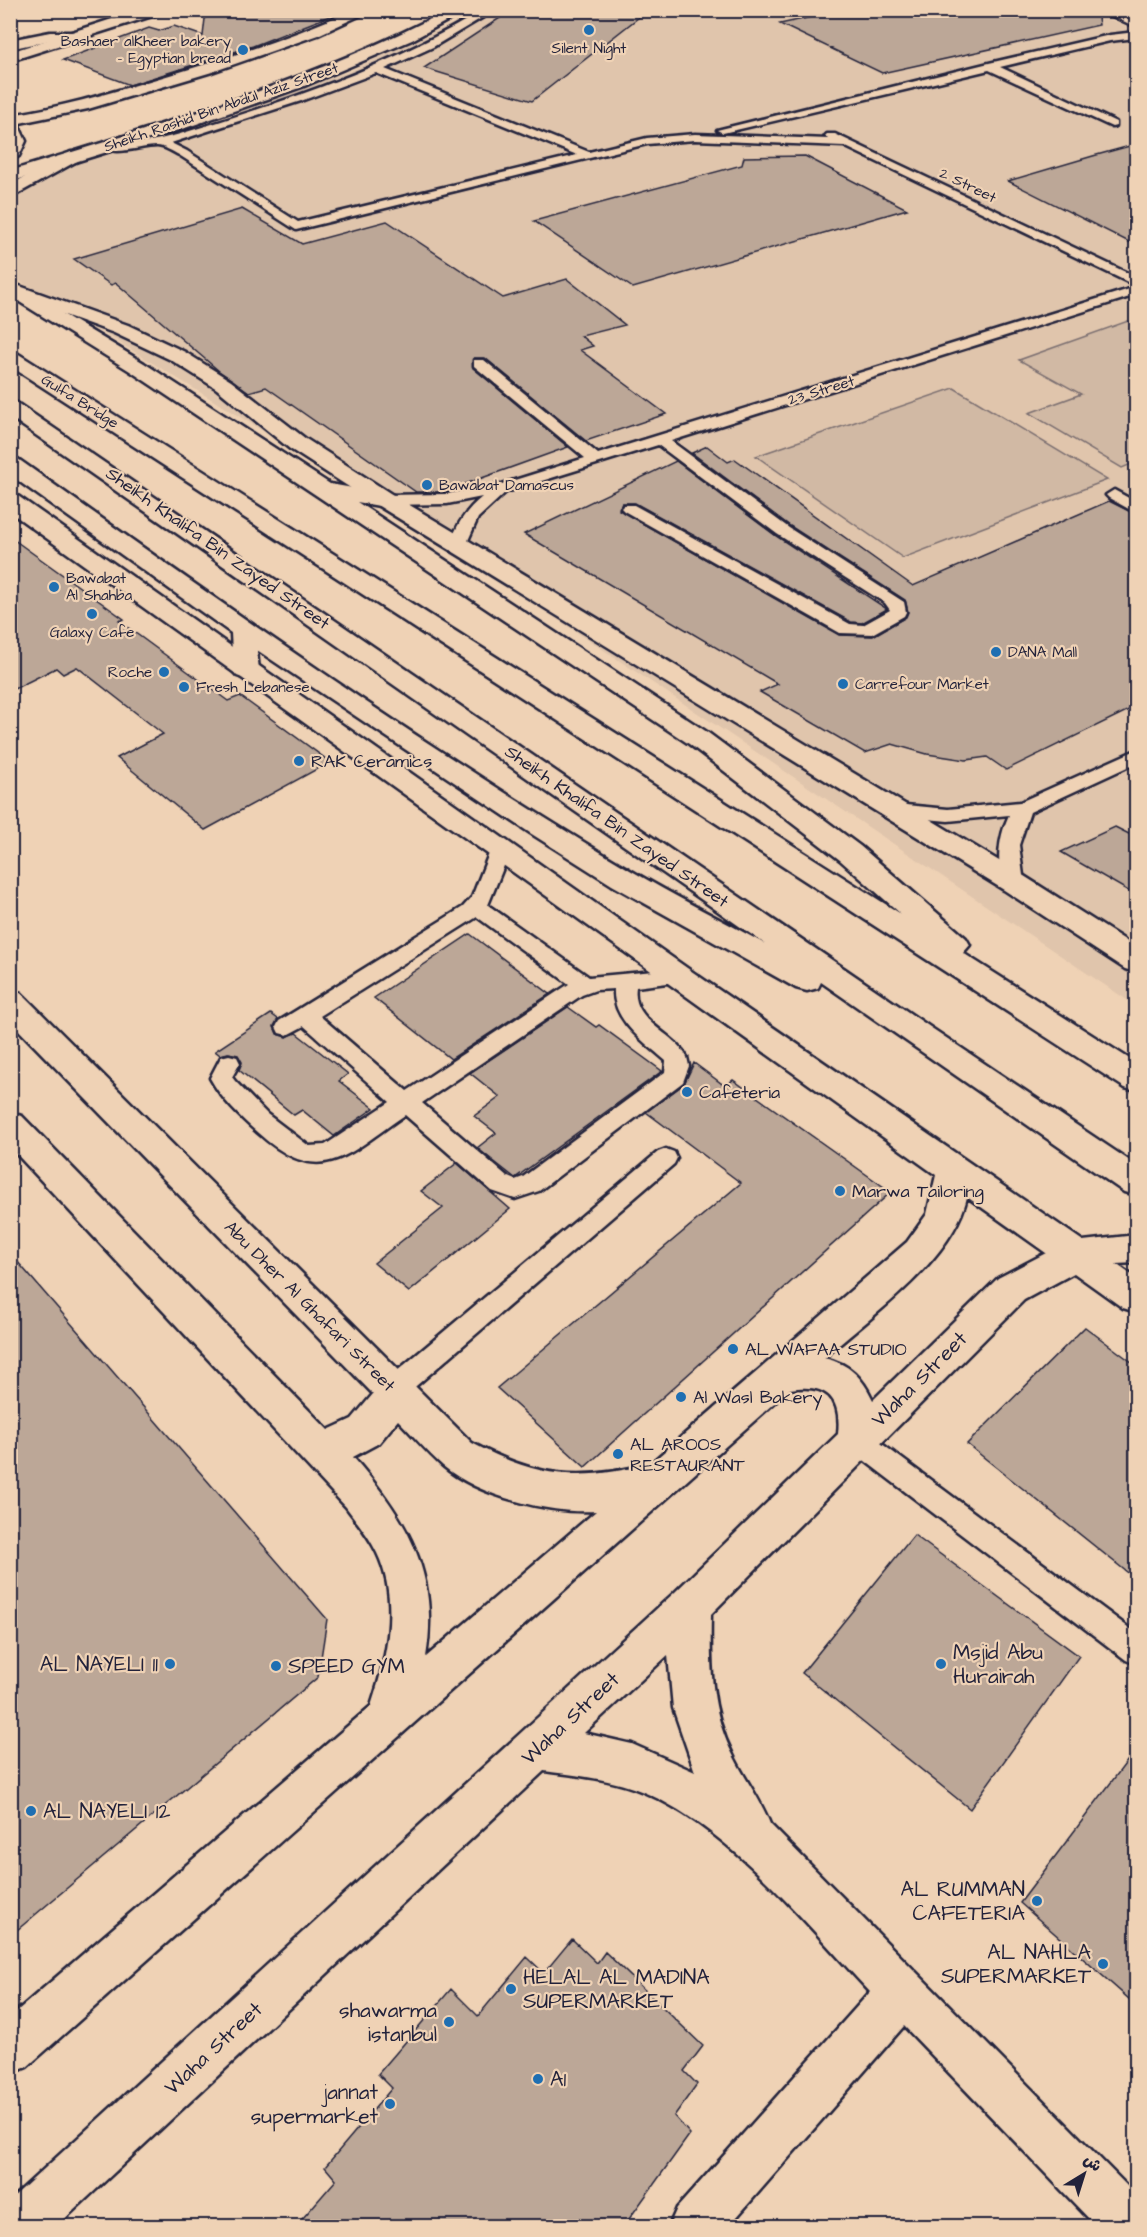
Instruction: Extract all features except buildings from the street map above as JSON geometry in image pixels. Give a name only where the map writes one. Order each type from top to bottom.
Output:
[{"type":"street","points":[[10,55],[40,48],[142,13],[165,10]]},
{"type":"street","points":[[10,120],[77,108],[216,67],[286,43],[365,10]]},
{"type":"street","name":"Sheikh Rashid Bin Abdul Aziz Street","points":[[10,177],[309,78],[391,45],[460,10]]},
{"type":"street","points":[[1106,10],[1135,26]]},
{"type":"street","points":[[10,45],[41,37],[77,36]]},
{"type":"street","points":[[10,126],[19,140],[18,147],[10,156]]},
{"type":"street","points":[[10,193],[71,157]]},
{"type":"street","points":[[12,289],[137,367],[624,689],[773,793],[850,853],[929,920],[1008,997],[1137,1079]]},
{"type":"street","points":[[12,289],[121,329],[178,356],[224,385],[298,444],[385,500],[1014,883],[1137,962]]},
{"type":"street","name":"Gulfa Bridge","points":[[10,357],[1008,997]]},
{"type":"street","name":"Sheikh Khalifa Bin Zayed Street","points":[[10,407],[99,466],[919,1035],[1137,1182]]},
{"type":"street","points":[[10,464],[243,630],[540,827],[622,878],[802,977],[919,1035]]},
{"type":"street","points":[[319,489],[385,500]]},
{"type":"street","points":[[10,501],[676,976],[1137,1297]]},
{"type":"street","points":[[243,630],[246,671]]},
{"type":"street","name":"Abu Dher Al Ghafari Street","points":[[10,1001],[458,1455],[494,1477],[535,1490],[579,1496],[623,1491],[664,1477]]},
{"type":"street","points":[[10,1125],[319,1450],[386,1526],[404,1569],[411,1617],[406,1667],[388,1717]]},
{"type":"street","points":[[10,2050],[664,1477],[935,1235],[946,1217],[954,1169]]},
{"type":"street","name":"Waha Street","points":[[20,2226],[690,1606],[1011,1289],[1054,1264],[1079,1256],[1116,1249],[1137,1250]]},
{"type":"street","points":[[779,1374],[800,1369],[823,1372],[842,1382],[856,1400],[861,1419],[857,1440]]},
{"type":"street","points":[[319,1450],[345,1444],[368,1431],[385,1412],[393,1390]]},
{"type":"street","points":[[690,1606],[688,1668],[700,1729],[726,1790],[764,1848]]},
{"type":"street","points":[[537,1748],[584,1755],[632,1766],[679,1786],[723,1813],[764,1848],[903,1991],[1112,2217]]},
{"type":"street","points":[[695,2226],[903,1991]]},
{"type":"lane","points":[[106,146],[139,147],[161,143],[286,103],[376,69],[434,42],[491,10]]},
{"type":"lane","points":[[695,137],[1110,38],[1135,26]]},
{"type":"lane","points":[[989,66],[1112,124]]},
{"type":"lane","points":[[376,69],[588,155]]},
{"type":"lane","name":"2 Street","points":[[787,115],[1137,282]]},
{"type":"lane","points":[[296,226],[647,141],[695,137],[845,143]]},
{"type":"lane","points":[[161,143],[183,153],[312,238]]},
{"type":"lane","name":"23 Street","points":[[385,500],[447,499],[505,488],[1137,291]]},
{"type":"lane","points":[[479,363],[596,460]]},
{"type":"lane","points":[[629,508],[846,629],[866,630],[898,612],[898,606],[891,600],[783,531],[661,440]]},
{"type":"lane","name":"23 Street","points":[[458,545],[467,520],[477,508],[505,488]]},
{"type":"lane","points":[[1114,495],[1137,508]]},
{"type":"lane","points":[[895,810],[948,815],[1023,808],[1137,756]]},
{"type":"lane","points":[[1014,883],[1009,867],[1008,843],[1015,821],[1023,808]]},
{"type":"lane","points":[[500,851],[476,906],[296,1021],[406,1102],[500,1184],[515,1190],[524,1188],[675,1076],[678,1066],[676,1057],[628,1012],[624,1001],[626,980]]},
{"type":"lane","points":[[476,906],[585,985]]},
{"type":"lane","points":[[229,1063],[221,1078],[227,1091],[290,1146],[306,1155],[320,1156],[332,1152],[585,985],[676,976]]},
{"type":"lane","points":[[393,1390],[666,1158]]},
{"type":"lane","points":[[857,1440],[1137,1650]]},
{"type":"shaded area","points":[[1087,10],[1136,30],[1136,1006],[427,532],[11,276],[10,186],[348,72],[463,19],[474,11]]},
{"type":"shaded area","points":[[1128,321],[1136,326],[1136,462],[1122,468],[1029,413],[1081,394],[1019,360]]},
{"type":"shaded area","points":[[954,388],[1107,480],[903,558],[756,456]]},
{"type":"place","name":"Silent Night","points":[[589,30]]},
{"type":"place","name":"Bashaer alKheer bakery - Egyptian bread","points":[[243,50]]},
{"type":"place","name":"Bawabat Damascus","points":[[427,485]]},
{"type":"place","name":"Bawabat Al Shahba","points":[[54,587]]},
{"type":"place","name":"Galaxy Cafe","points":[[92,614]]},
{"type":"place","name":"DANA Mall","points":[[996,652]]},
{"type":"place","name":"Roche","points":[[164,672]]},
{"type":"place","name":"Carrefour Market","points":[[843,684]]},
{"type":"place","name":"Fresh Lebanese","points":[[184,687]]},
{"type":"place","name":"RAK Ceramics","points":[[299,761]]},
{"type":"place","name":"Cafeteria","points":[[687,1092]]},
{"type":"place","name":"Marwa Tailoring","points":[[840,1191]]},
{"type":"place","name":"AL WAFAA STUDIO","points":[[733,1349]]},
{"type":"place","name":"Al Wasl Bakery","points":[[681,1397]]},
{"type":"place","name":"AL AROOS RESTAURANT","points":[[618,1454]]},
{"type":"place","name":"AL NAYELI 11","points":[[170,1664]]},
{"type":"place","name":"Msjid Abu Hurairah","points":[[941,1664]]},
{"type":"place","name":"SPEED GYM","points":[[276,1666]]},
{"type":"place","name":"AL NAYELI 12","points":[[31,1811]]},
{"type":"place","name":"AL RUMMAN CAFETERIA","points":[[1037,1901]]},
{"type":"place","name":"AL NAHLA SUPERMARKET","points":[[1103,1964]]},
{"type":"place","name":"HELAL AL MADINA SUPERMARKET","points":[[511,1989]]},
{"type":"place","name":"shawarma istanbul","points":[[449,2022]]},
{"type":"place","name":"A1","points":[[538,2079]]},
{"type":"place","name":"jannat supermarket","points":[[390,2104]]}]
